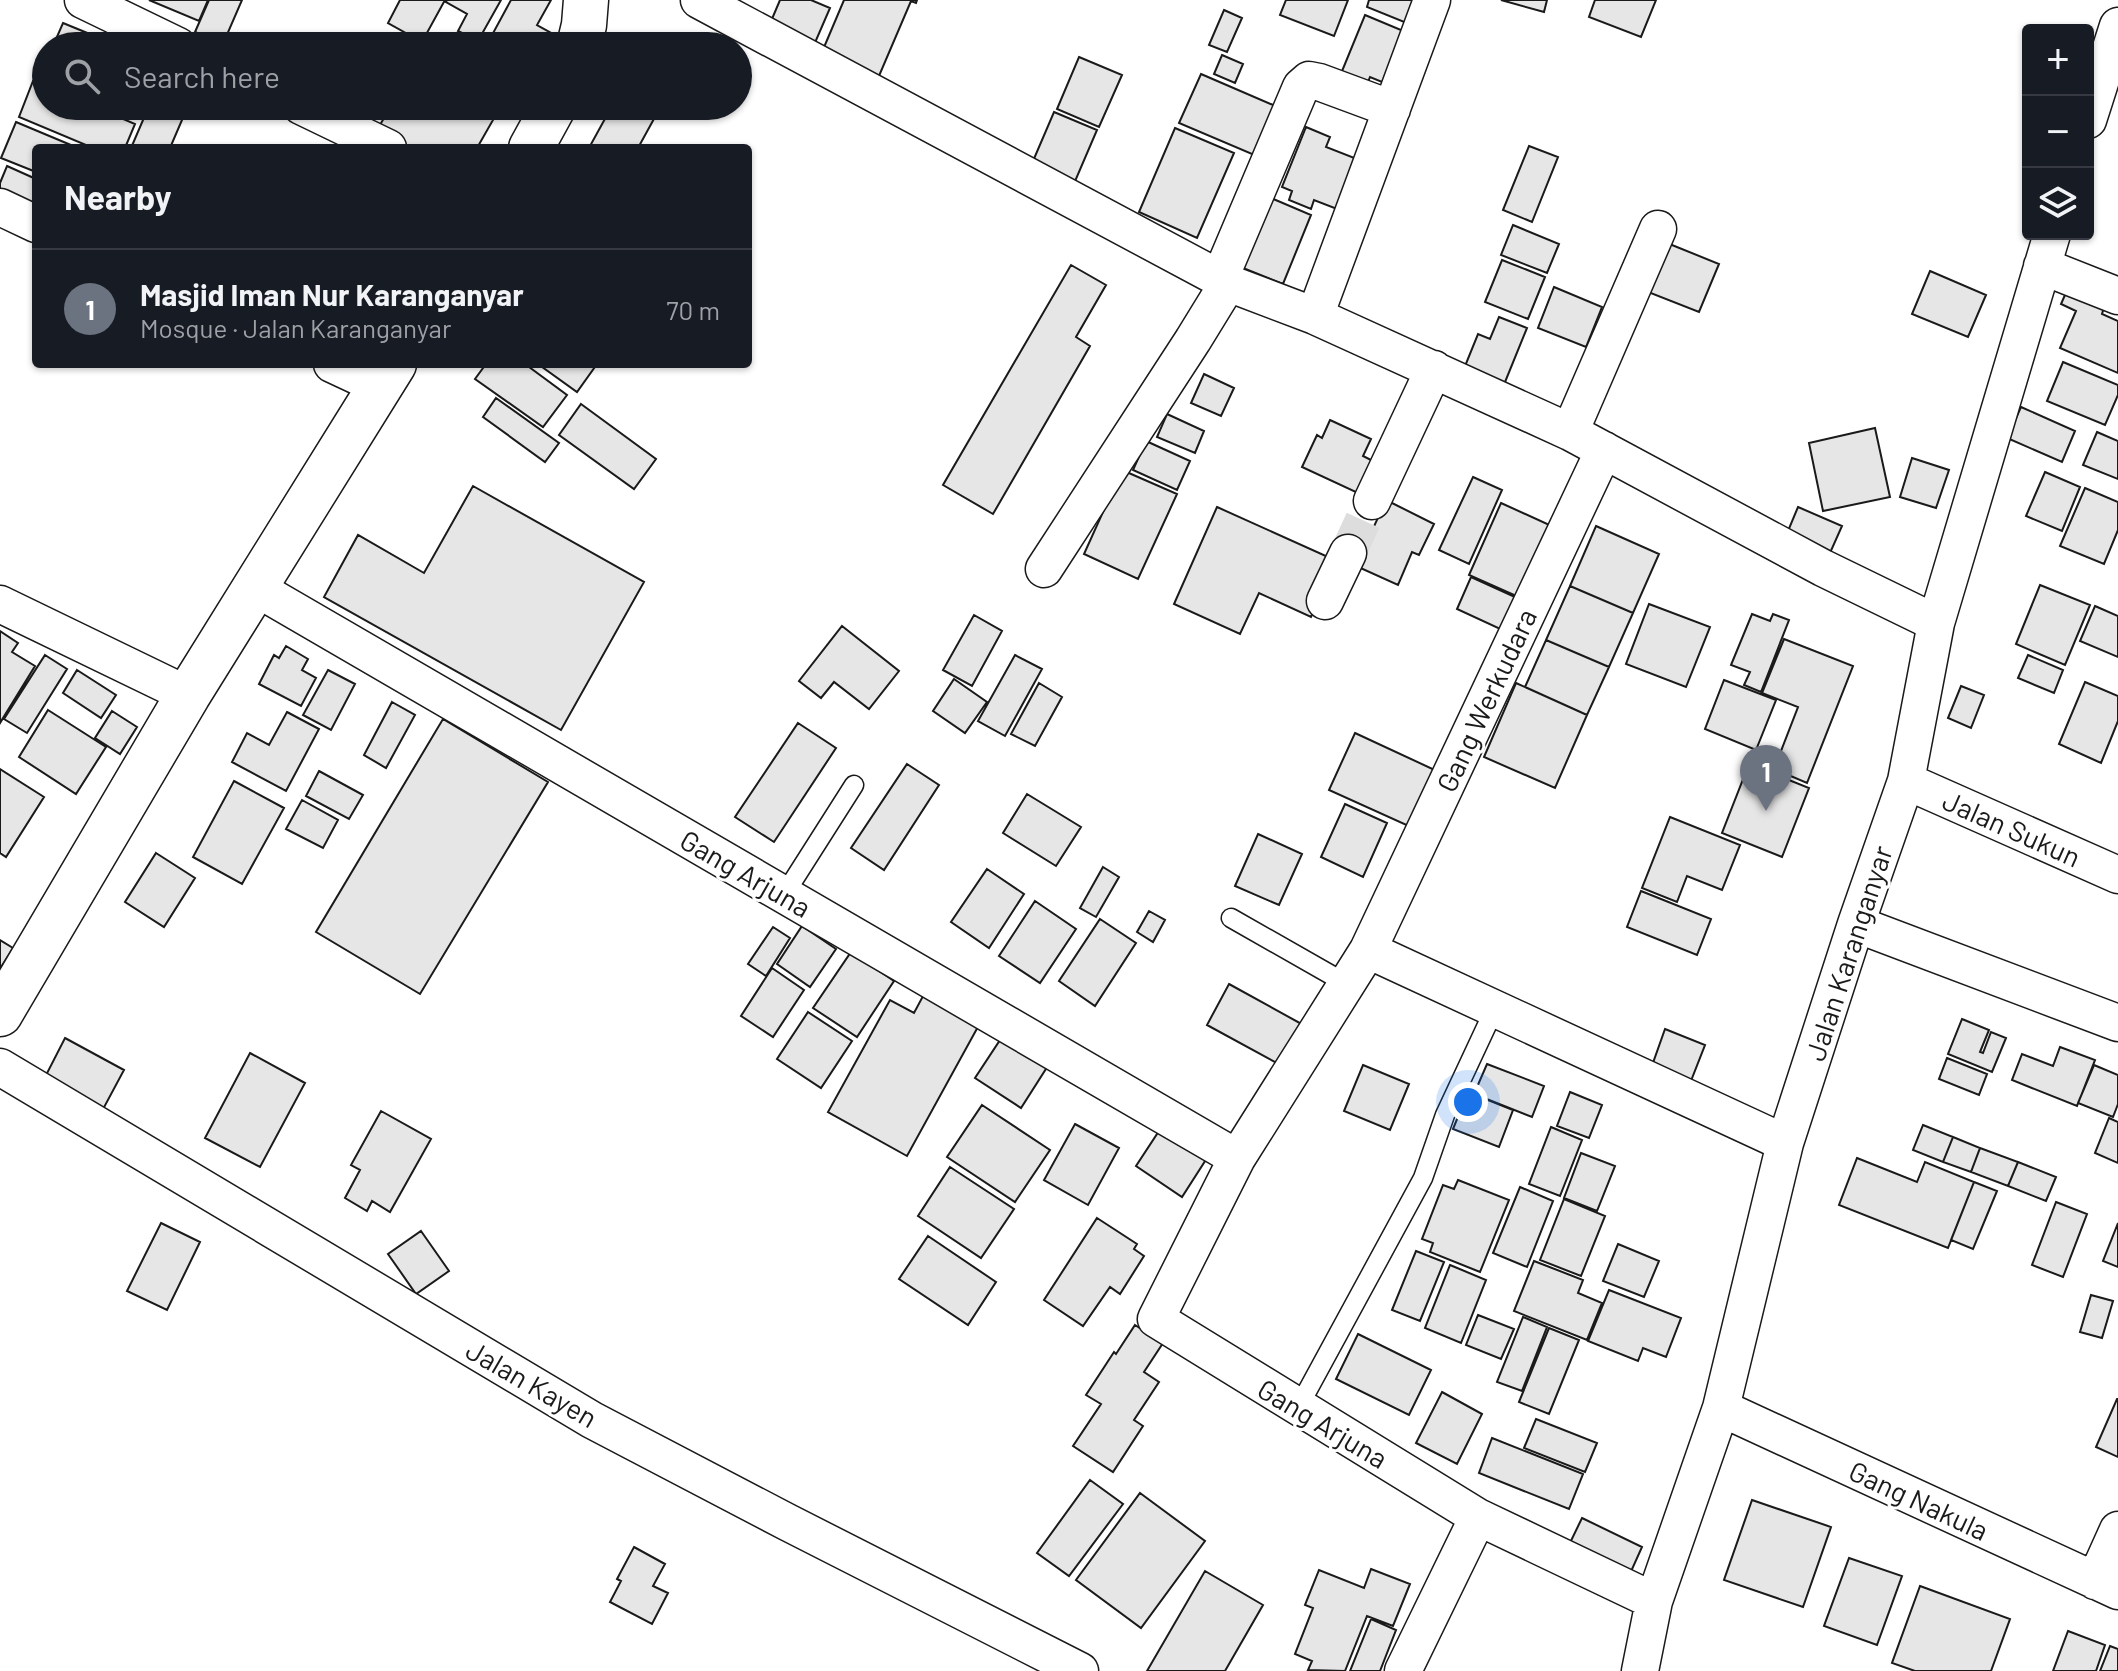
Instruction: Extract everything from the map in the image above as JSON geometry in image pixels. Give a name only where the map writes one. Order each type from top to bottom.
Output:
[{"type":"main road","points":[[533,144],[546,120]]},
{"type":"main road","points":[[0,1014],[188,695],[387,375]]},
{"type":"street","points":[[83,0],[149,32]]},
{"type":"street","points":[[699,0],[1224,280],[1315,316],[1570,432],[1823,568],[1936,623]]},
{"type":"street","points":[[1315,316],[1432,0]]},
{"type":"street","points":[[2094,101],[2118,26]]},
{"type":"street","points":[[1044,569],[1193,340],[1224,280],[1301,87],[1309,80],[1319,82],[1392,109]]},
{"type":"street","points":[[330,120],[380,144]]},
{"type":"street","points":[[0,207],[32,222]]},
{"type":"street","points":[[1570,432],[1658,229]]},
{"type":"street","points":[[2047,250],[2118,296]]},
{"type":"street","name":"Jalan Karanganyar","points":[[1640,1671],[1654,1601],[1721,1408],[1785,1143],[1906,781],[1936,623],[2047,250]]},
{"type":"street","points":[[352,368],[387,375]]},
{"type":"street","points":[[1372,501],[1434,369]]},
{"type":"street","name":"Gang Werkudara","points":[[1368,950],[1604,450]]},
{"type":"street","points":[[1325,601],[1348,553]]},
{"type":"street","name":"Gang Arjuna","points":[[256,588],[1237,1158]]},
{"type":"street","points":[[0,604],[188,695]]},
{"type":"street","name":"Jalan Sukun","points":[[1906,781],[2118,875]]},
{"type":"street","points":[[1856,924],[2118,1023]]},
{"type":"street","points":[[1368,950],[1785,1143]]},
{"type":"street","name":"Gang Arjuna","points":[[1368,950],[1237,1158],[1156,1319],[1478,1517],[1654,1601]]},
{"type":"street","name":"Jalan Kayen","points":[[0,1067],[592,1420],[1080,1671]]},
{"type":"street","name":"Gang Nakula","points":[[1721,1408],[2106,1586]]},
{"type":"street","points":[[1403,1671],[1478,1517]]},
{"type":"street","points":[[2106,1586],[2118,1530]]},
{"type":"lane","points":[[784,895],[854,785]]},
{"type":"lane","points":[[1231,918],[1347,984]]},
{"type":"lane","points":[[1298,1408],[1423,1178],[1445,1115],[1495,1008]]},
{"type":"building","points":[[149,0],[208,0],[199,21]]},
{"type":"building","points":[[209,0],[242,0],[228,32],[195,32]]},
{"type":"building","points":[[400,0],[445,0],[427,32],[404,32],[388,23]]},
{"type":"building","points":[[501,0],[483,32],[458,31],[467,14],[446,2]]},
{"type":"building","points":[[511,0],[551,0],[537,25],[550,32],[494,32]]},
{"type":"building","points":[[780,0],[811,0],[830,8],[811,52],[766,33]]},
{"type":"building","points":[[844,0],[917,0],[916,3],[911,1],[879,76],[822,52]]},
{"type":"building","points":[[1286,0],[1348,0],[1334,36],[1280,15]]},
{"type":"building","points":[[1369,0],[1424,0],[1414,26],[1367,7]]},
{"type":"building","points":[[1501,0],[1547,0],[1544,12]]},
{"type":"building","points":[[1595,0],[1656,0],[1641,37],[1589,17]]},
{"type":"building","points":[[1224,10],[1242,18],[1227,52],[1209,45]]},
{"type":"building","points":[[1365,15],[1413,35],[1392,86],[1370,77],[1366,87],[1340,76]]},
{"type":"building","points":[[63,23],[85,32],[59,32]]},
{"type":"building","points":[[1222,55],[1243,64],[1235,83],[1214,74]]},
{"type":"building","points":[[1079,57],[1122,75],[1099,127],[1057,109]]},
{"type":"building","points":[[1201,74],[1280,108],[1259,157],[1179,123]]},
{"type":"building","points":[[32,84],[32,120],[126,120],[135,124],[127,144],[83,144],[19,117]]},
{"type":"building","points":[[1054,112],[1097,130],[1073,186],[1030,168]]},
{"type":"building","points":[[143,120],[182,120],[172,144],[133,144]]},
{"type":"building","points":[[383,120],[493,120],[479,144],[403,144],[377,130]]},
{"type":"building","points":[[604,120],[653,120],[640,144],[591,144]]},
{"type":"building","points":[[16,122],[68,144],[32,144],[32,170],[1,158]]},
{"type":"building","points":[[1306,127],[1330,137],[1326,147],[1357,159],[1337,209],[1314,200],[1311,209],[1289,200],[1292,191],[1282,187]]},
{"type":"building","points":[[1175,128],[1234,153],[1197,238],[1139,212]]},
{"type":"building","points":[[1529,146],[1558,157],[1532,222],[1503,210]]},
{"type":"building","points":[[7,166],[32,177],[32,207],[0,194],[0,183]]},
{"type":"building","points":[[1271,198],[1311,215],[1283,284],[1243,268]]},
{"type":"building","points":[[1513,225],[1559,244],[1547,273],[1501,255]]},
{"type":"building","points":[[1667,243],[1719,264],[1699,312],[1648,292]]},
{"type":"building","points":[[1502,260],[1545,277],[1528,319],[1485,302]]},
{"type":"building","points":[[1071,265],[1106,285],[1076,337],[1090,346],[993,514],[943,485]]},
{"type":"building","points":[[1930,271],[1986,295],[1968,337],[1912,314]]},
{"type":"building","points":[[1554,287],[1602,307],[1586,347],[1538,328]]},
{"type":"building","points":[[2068,288],[2105,304],[2102,314],[2118,321],[2118,373],[2060,348],[2076,311],[2061,304]]},
{"type":"building","points":[[1499,317],[1527,328],[1501,392],[1463,371],[1478,334],[1490,339]]},
{"type":"building","points":[[2063,362],[2118,385],[2118,395],[2105,425],[2047,401]]},
{"type":"building","points":[[483,368],[530,368],[567,395],[543,427],[475,379]]},
{"type":"building","points":[[544,368],[594,368],[577,392]]},
{"type":"building","points":[[1204,374],[1234,388],[1221,416],[1191,403]]},
{"type":"building","points":[[496,398],[559,443],[545,462],[483,417]]},
{"type":"building","points":[[581,404],[656,459],[634,489],[559,435]]},
{"type":"building","points":[[2021,407],[2075,431],[2062,462],[2007,438]]},
{"type":"building","points":[[1167,414],[1204,431],[1195,453],[1157,437]]},
{"type":"building","points":[[1330,420],[1371,439],[1363,456],[1375,462],[1360,494],[1302,467],[1317,435],[1322,438]]},
{"type":"building","points":[[1875,428],[1890,497],[1823,511],[1809,443]]},
{"type":"building","points":[[2097,432],[2118,441],[2118,479],[2083,465]]},
{"type":"building","points":[[1146,441],[1190,461],[1177,490],[1133,470]]},
{"type":"building","points":[[1912,458],[1949,470],[1936,508],[1900,497]]},
{"type":"building","points":[[1122,470],[1177,494],[1138,579],[1084,554]]},
{"type":"building","points":[[2045,472],[2080,487],[2062,531],[2026,516]]},
{"type":"building","points":[[1473,477],[1502,490],[1469,564],[1439,550]]},
{"type":"building","points":[[473,486],[644,582],[561,730],[324,597],[358,535],[424,573]]},
{"type":"building","points":[[2085,488],[2118,502],[2118,530],[2104,564],[2060,546]]},
{"type":"building","points":[[1386,500],[1434,524],[1419,555],[1412,552],[1398,585],[1356,566]]},
{"type":"building","points":[[1501,503],[1556,528],[1523,599],[1469,575]]},
{"type":"building","points":[[1217,507],[1337,561],[1311,617],[1259,593],[1240,634],[1174,604]]},
{"type":"building","points":[[1798,507],[1842,526],[1826,562],[1783,543]]},
{"type":"building","points":[[1596,526],[1659,554],[1633,613],[1570,586]]},
{"type":"building","points":[[1471,577],[1526,602],[1511,634],[1457,609]]},
{"type":"building","points":[[2040,585],[2090,605],[2065,665],[2016,644]]},
{"type":"building","points":[[1570,586],[1633,613],[1609,667],[1546,640]]},
{"type":"building","points":[[1649,604],[1710,627],[1686,687],[1626,664]]},
{"type":"building","points":[[2095,606],[2118,616],[2118,657],[2080,641]]},
{"type":"building","points":[[1752,614],[1770,621],[1773,614],[1789,620],[1761,692],[1744,685],[1750,672],[1731,665]]},
{"type":"building","points":[[974,615],[1002,631],[972,686],[943,670]]},
{"type":"building","points":[[842,626],[899,671],[869,709],[834,682],[821,698],[799,681]]},
{"type":"building","points":[[0,631],[18,643],[12,652],[35,666],[0,723]]},
{"type":"building","points":[[1784,639],[1853,666],[1807,783],[1774,769],[1798,707],[1762,693]]},
{"type":"building","points":[[1546,640],[1609,667],[1587,715],[1525,687]]},
{"type":"building","points":[[286,646],[308,659],[302,670],[316,678],[301,706],[259,684],[274,655],[279,658]]},
{"type":"building","points":[[45,655],[67,669],[27,733],[4,719]]},
{"type":"building","points":[[1015,655],[1042,669],[1005,736],[978,721]]},
{"type":"building","points":[[2028,655],[2063,670],[2054,693],[2018,678]]},
{"type":"building","points":[[77,670],[116,695],[101,718],[63,693]]},
{"type":"building","points":[[328,670],[355,684],[331,730],[303,715]]},
{"type":"building","points":[[954,679],[987,702],[965,733],[933,711]]},
{"type":"building","points":[[1724,680],[1776,700],[1756,750],[1705,729]]},
{"type":"building","points":[[2085,682],[2118,696],[2118,721],[2101,763],[2059,744]]},
{"type":"building","points":[[1039,683],[1062,697],[1035,746],[1011,734]]},
{"type":"building","points":[[1516,683],[1587,715],[1555,788],[1484,757]]},
{"type":"building","points":[[1961,686],[1984,695],[1971,728],[1948,718]]},
{"type":"building","points":[[392,702],[415,715],[386,768],[364,755]]},
{"type":"building","points":[[48,710],[106,747],[76,794],[19,757]]},
{"type":"building","points":[[112,711],[137,727],[120,754],[95,738]]},
{"type":"building","points":[[287,712],[319,729],[286,791],[232,762],[247,733],[269,745]]},
{"type":"building","points":[[443,719],[548,782],[420,994],[316,932]]},
{"type":"building","points":[[798,723],[836,748],[774,842],[735,817]]},
{"type":"building","points":[[1355,733],[1439,772],[1413,828],[1329,790]]},
{"type":"building","points":[[907,764],[939,785],[884,870],[851,848]]},
{"type":"building","points":[[1749,764],[1809,788],[1782,857],[1722,833]]},
{"type":"building","points":[[0,769],[44,797],[6,857],[0,853]]},
{"type":"building","points":[[319,771],[363,795],[349,819],[306,796]]},
{"type":"building","points":[[234,781],[284,808],[242,884],[193,857]]},
{"type":"building","points":[[1027,794],[1081,827],[1056,866],[1003,833]]},
{"type":"building","points":[[302,800],[338,820],[323,848],[286,829]]},
{"type":"building","points":[[1345,804],[1387,823],[1363,877],[1321,857]]},
{"type":"building","points":[[1670,817],[1740,845],[1722,890],[1687,876],[1677,902],[1642,888]]},
{"type":"building","points":[[1258,834],[1302,854],[1279,905],[1235,886]]},
{"type":"building","points":[[156,853],[195,878],[164,927],[125,902]]},
{"type":"building","points":[[1103,867],[1119,877],[1096,917],[1080,908]]},
{"type":"building","points":[[987,869],[1024,894],[989,948],[951,922]]},
{"type":"building","points":[[1641,891],[1711,919],[1697,955],[1627,927]]},
{"type":"building","points":[[1035,901],[1076,929],[1040,983],[999,956]]},
{"type":"building","points":[[1149,911],[1165,920],[1153,942],[1137,932]]},
{"type":"building","points":[[1100,919],[1136,943],[1095,1006],[1059,981]]},
{"type":"building","points":[[802,926],[836,949],[810,987],[777,964]]},
{"type":"building","points":[[773,927],[790,938],[766,976],[748,964]]},
{"type":"building","points":[[0,940],[13,948],[0,969]]},
{"type":"building","points":[[851,952],[894,981],[857,1037],[813,1008]]},
{"type":"building","points":[[772,968],[804,990],[773,1037],[741,1016]]},
{"type":"building","points":[[930,983],[985,1014],[907,1156],[828,1112],[890,1000],[914,1013]]},
{"type":"building","points":[[1229,984],[1307,1027],[1286,1068],[1207,1025]]},
{"type":"building","points":[[808,1012],[852,1041],[821,1088],[777,1059]]},
{"type":"building","points":[[1962,1019],[1989,1030],[1980,1052],[1983,1053],[1991,1032],[2006,1038],[1992,1072],[1948,1054]]},
{"type":"building","points":[[1665,1029],[1705,1045],[1687,1091],[1648,1077]]},
{"type":"building","points":[[1006,1031],[1051,1061],[1021,1108],[975,1078]]},
{"type":"building","points":[[65,1038],[124,1070],[101,1113],[43,1081]]},
{"type":"building","points":[[2060,1047],[2095,1060],[2077,1106],[2012,1080],[2022,1054],[2053,1066]]},
{"type":"building","points":[[250,1053],[305,1083],[260,1167],[205,1138]]},
{"type":"building","points":[[1947,1058],[1987,1074],[1979,1095],[1939,1079]]},
{"type":"building","points":[[1487,1064],[1544,1086],[1532,1117],[1474,1094]]},
{"type":"building","points":[[1363,1065],[1409,1084],[1390,1130],[1344,1111]]},
{"type":"building","points":[[2094,1065],[2118,1075],[2118,1104],[2113,1117],[2078,1103]]},
{"type":"building","points":[[1468,1092],[1513,1110],[1499,1147],[1453,1129]]},
{"type":"building","points":[[1570,1092],[1602,1105],[1589,1138],[1557,1126]]},
{"type":"building","points":[[982,1105],[1050,1150],[1015,1202],[947,1157]]},
{"type":"building","points":[[381,1111],[431,1139],[390,1212],[372,1201],[367,1211],[345,1198],[360,1170],[351,1165]]},
{"type":"building","points":[[2109,1118],[2118,1122],[2118,1163],[2095,1153]]},
{"type":"building","points":[[1075,1124],[1119,1148],[1088,1205],[1044,1180]]},
{"type":"building","points":[[1923,1125],[1953,1137],[1943,1162],[1913,1150]]},
{"type":"building","points":[[1551,1127],[1582,1140],[1560,1196],[1529,1184]]},
{"type":"building","points":[[1161,1128],[1207,1158],[1182,1197],[1136,1166]]},
{"type":"building","points":[[1953,1137],[1980,1148],[1971,1172],[1943,1162]]},
{"type":"building","points":[[1980,1148],[2018,1162],[2008,1186],[1971,1172]]},
{"type":"building","points":[[1581,1153],[1615,1166],[1597,1211],[1564,1198]]},
{"type":"building","points":[[1857,1158],[1917,1182],[1925,1162],[1974,1182],[1948,1248],[1839,1205]]},
{"type":"building","points":[[2018,1162],[2056,1177],[2046,1201],[2008,1186]]},
{"type":"building","points":[[950,1167],[1014,1209],[981,1258],[918,1216]]},
{"type":"building","points":[[1458,1180],[1509,1200],[1480,1272],[1430,1252],[1433,1243],[1422,1239],[1443,1185],[1454,1189]]},
{"type":"building","points":[[1974,1182],[1997,1191],[1973,1249],[1951,1240]]},
{"type":"building","points":[[1520,1187],[1553,1201],[1527,1267],[1493,1253]]},
{"type":"building","points":[[1564,1199],[1605,1216],[1581,1276],[1540,1260]]},
{"type":"building","points":[[2056,1202],[2087,1214],[2063,1277],[2032,1265]]},
{"type":"building","points":[[1097,1218],[1137,1244],[1134,1249],[1144,1256],[1120,1294],[1110,1287],[1083,1326],[1044,1300]]},
{"type":"building","points":[[161,1223],[200,1242],[167,1310],[127,1291]]},
{"type":"building","points":[[2118,1223],[2118,1267],[2103,1261]]},
{"type":"building","points":[[421,1231],[449,1271],[416,1294],[388,1254]]},
{"type":"building","points":[[928,1236],[996,1282],[968,1325],[899,1279]]},
{"type":"building","points":[[1618,1244],[1659,1261],[1644,1297],[1603,1281]]},
{"type":"building","points":[[1416,1251],[1444,1262],[1420,1321],[1392,1310]]},
{"type":"building","points":[[1534,1261],[1583,1280],[1578,1293],[1602,1303],[1587,1340],[1514,1311]]},
{"type":"building","points":[[1450,1265],[1486,1280],[1461,1343],[1425,1328]]},
{"type":"building","points":[[1609,1290],[1681,1318],[1666,1357],[1643,1348],[1638,1361],[1588,1341]]},
{"type":"building","points":[[2091,1295],[2113,1301],[2102,1338],[2080,1332]]},
{"type":"building","points":[[1478,1315],[1514,1329],[1501,1359],[1466,1345]]},
{"type":"building","points":[[1523,1317],[1547,1327],[1522,1391],[1497,1382]]},
{"type":"building","points":[[1135,1325],[1163,1343],[1144,1372],[1159,1382],[1134,1420],[1143,1426],[1113,1472],[1073,1446],[1101,1404],[1086,1395]]},
{"type":"building","points":[[1549,1328],[1579,1340],[1549,1414],[1519,1402]]},
{"type":"building","points":[[1358,1334],[1431,1370],[1409,1415],[1336,1379]]},
{"type":"building","points":[[1442,1392],[1482,1414],[1457,1464],[1416,1443]]},
{"type":"building","points":[[2118,1399],[2118,1457],[2096,1447]]},
{"type":"building","points":[[1536,1419],[1597,1443],[1585,1472],[1524,1448]]},
{"type":"building","points":[[1492,1438],[1583,1474],[1569,1509],[1479,1473]]},
{"type":"building","points":[[1090,1480],[1123,1504],[1069,1576],[1037,1553]]},
{"type":"building","points":[[1140,1493],[1205,1541],[1141,1628],[1076,1580]]},
{"type":"building","points":[[1752,1500],[1831,1527],[1803,1607],[1724,1580]]},
{"type":"building","points":[[1582,1518],[1642,1547],[1629,1576],[1568,1547]]},
{"type":"building","points":[[634,1547],[665,1564],[653,1586],[668,1593],[652,1624],[610,1602],[621,1581],[617,1579]]},
{"type":"building","points":[[1849,1558],[1902,1576],[1877,1645],[1824,1626]]},
{"type":"building","points":[[1371,1569],[1410,1584],[1393,1626],[1367,1616],[1345,1671],[1308,1670],[1312,1661],[1295,1654],[1313,1608],[1305,1605],[1319,1570],[1364,1588]]},
{"type":"building","points":[[1205,1571],[1263,1605],[1225,1671],[1147,1671]]},
{"type":"building","points":[[1920,1586],[2010,1619],[1991,1671],[1915,1671],[1892,1663]]},
{"type":"building","points":[[1371,1619],[1396,1630],[1380,1671],[1350,1671]]},
{"type":"building","points":[[2068,1631],[2105,1645],[2096,1671],[2053,1671]]},
{"type":"building","points":[[2110,1646],[2118,1649],[2118,1671],[2100,1671]]},
{"type":"tunnel","points":[[1348,553],[1372,501]]},
{"type":"place","name":"Masjid Iman Nur Karanganyar","points":[[1766,811]]}]
